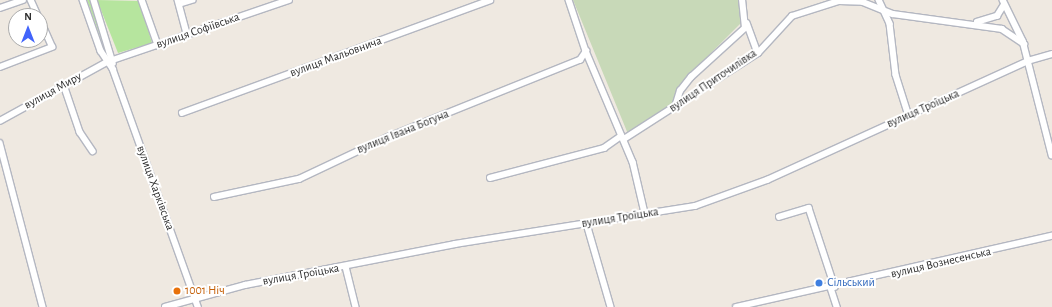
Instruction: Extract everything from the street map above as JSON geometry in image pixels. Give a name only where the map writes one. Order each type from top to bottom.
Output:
[{"type":"street","points":[[0,8],[23,0]]},
{"type":"street","name":"вулиця Харківська","points":[[83,0],[110,61]]},
{"type":"street","name":"вулиця Харківська","points":[[94,0],[113,70],[198,307]]},
{"type":"street","points":[[142,0],[158,45]]},
{"type":"street","points":[[187,34],[179,2],[192,0]]},
{"type":"street","name":"вулиця Софіївська","points":[[110,61],[275,2],[289,0]]},
{"type":"street","name":"вулиця Мальовнича","points":[[182,113],[490,0]]},
{"type":"street","points":[[569,0],[586,51],[623,137],[645,213]]},
{"type":"street","points":[[742,0],[747,22],[758,53]]},
{"type":"street","name":"вулиця Приточилівка","points":[[490,178],[604,148],[675,107],[758,53],[792,16],[844,0],[873,4],[885,10],[908,16],[973,23],[1006,30],[1024,44]]},
{"type":"street","points":[[879,0],[885,10],[896,75],[909,116]]},
{"type":"street","points":[[973,23],[996,16],[1003,3]]},
{"type":"street","points":[[1003,3],[1024,44],[1052,155]]},
{"type":"street","points":[[675,107],[680,91],[690,77],[734,41],[747,22]]},
{"type":"street","points":[[0,67],[52,47],[48,38]]},
{"type":"street","name":"вулиця Івана Богуна","points":[[214,198],[298,179],[373,143],[580,60],[586,51]]},
{"type":"street","name":"вулиця Троїцька","points":[[165,307],[245,285],[346,267],[454,244],[588,224],[645,213],[675,210],[731,194],[909,116],[1028,61],[1052,54]]},
{"type":"street","name":"вулиця Миру","points":[[0,121],[110,61]]},
{"type":"street","points":[[64,85],[80,132],[93,152]]},
{"type":"street","points":[[0,143],[43,307]]},
{"type":"street","points":[[0,170],[8,170]]},
{"type":"street","points":[[779,218],[809,208],[833,288],[837,307]]},
{"type":"street","points":[[588,224],[611,307]]},
{"type":"street","name":"вулиця Вознесенська","points":[[736,307],[750,306],[833,288],[1052,236]]},
{"type":"street","points":[[346,267],[356,307]]},
{"type":"green space","points":[[87,0],[90,0],[106,50],[104,47]]},
{"type":"green space","points":[[97,0],[140,1],[152,43],[118,53]]},
{"type":"green space","points":[[573,0],[739,0],[743,12],[741,23],[680,84],[673,104],[628,134]]},
{"type":"place","name":"Сільський","points":[[819,283]]},
{"type":"place","name":"1001 Ніч","points":[[177,291]]}]
